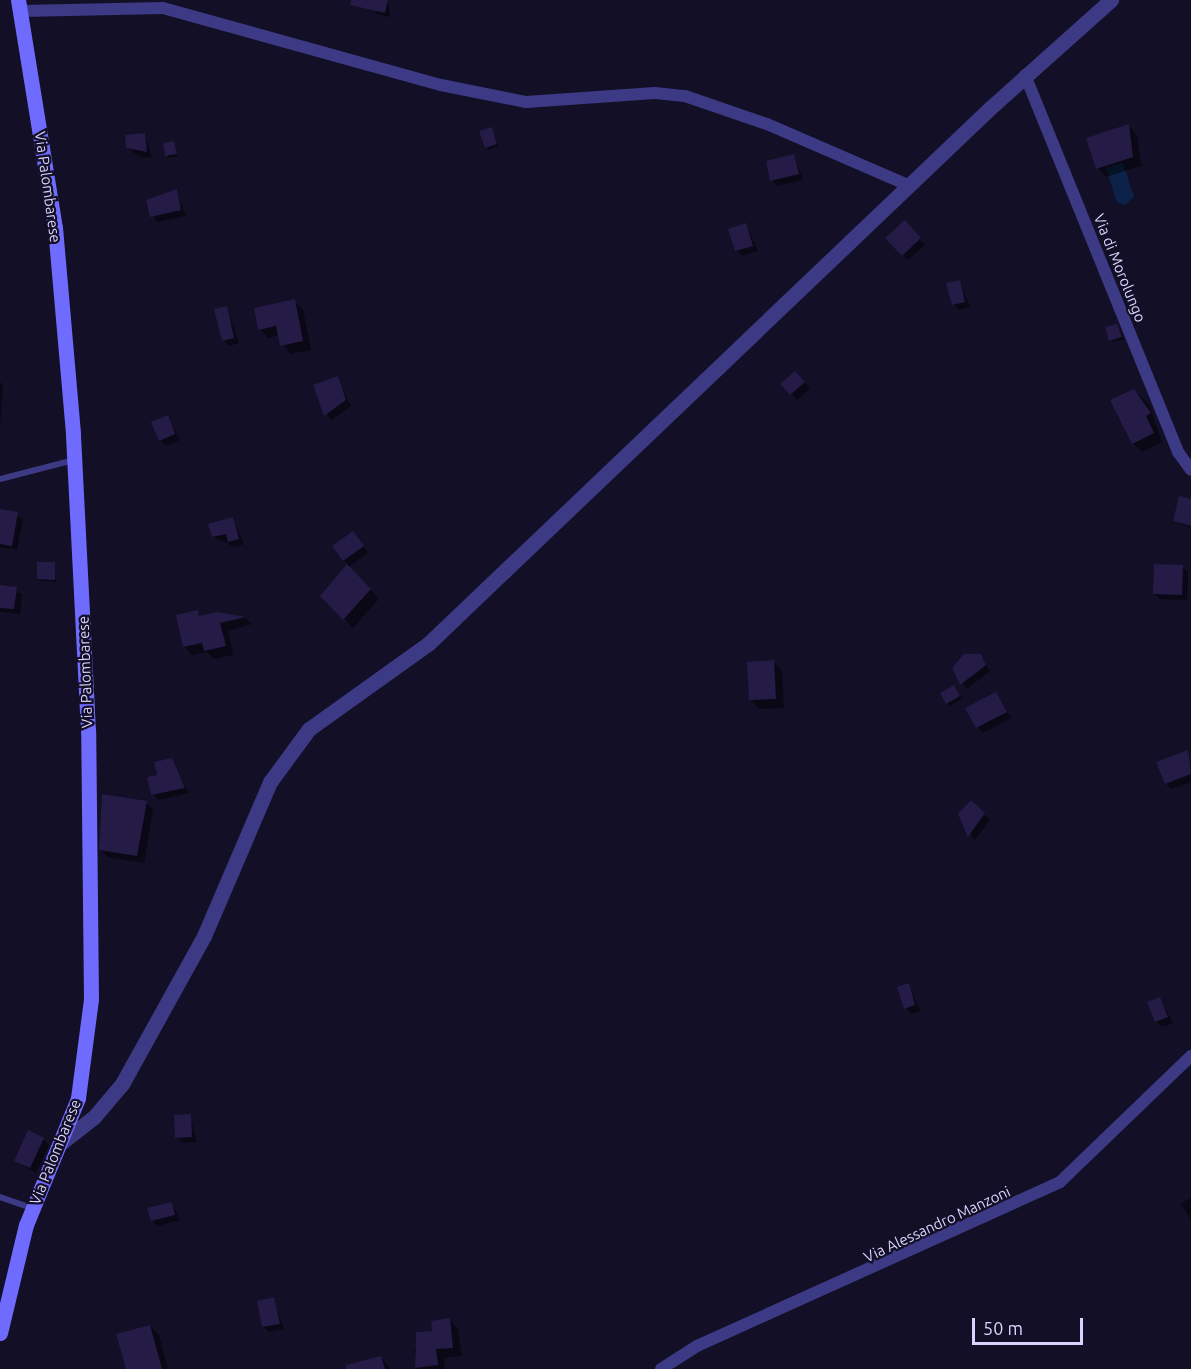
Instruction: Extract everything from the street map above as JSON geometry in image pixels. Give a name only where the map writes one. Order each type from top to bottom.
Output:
[{"type":"main road","name":"Via Palombarese","points":[[0,1333],[33,1208],[62,1142],[82,1082],[91,992],[88,731],[75,460],[58,254],[19,6]]},
{"type":"street","points":[[62,1142],[94,1117],[122,1084],[208,927],[270,782],[309,729],[429,643],[908,185],[1025,75],[1111,0]]},
{"type":"street","points":[[19,6],[163,8],[441,85],[526,102],[655,93],[685,96],[767,124],[908,185]]},
{"type":"street","name":"Via di Morolungo","points":[[1025,75],[1178,452],[1191,470]]},
{"type":"street","name":"Via Alessandro Manzoni","points":[[661,1369],[697,1346],[1060,1182],[1092,1157],[1150,1092],[1191,1056]]},
{"type":"lane","points":[[0,479],[75,460]]},
{"type":"lane","points":[[0,1197],[33,1208]]},
{"type":"water","points":[[1123,163],[1134,197],[1125,205],[1117,202],[1106,168]]},
{"type":"building","points":[[351,0],[388,0],[385,13],[350,5]]},
{"type":"building","points":[[1129,124],[1133,157],[1096,169],[1086,138]]},
{"type":"building","points":[[492,127],[497,144],[485,148],[479,131]]},
{"type":"building","points":[[145,133],[147,152],[126,148],[125,135]]},
{"type":"building","points":[[174,141],[177,154],[165,156],[163,143]]},
{"type":"building","points":[[794,154],[799,174],[770,181],[766,161]]},
{"type":"building","points":[[177,189],[181,210],[150,217],[146,200]]},
{"type":"building","points":[[905,220],[921,238],[902,256],[885,238]]},
{"type":"building","points":[[746,223],[753,246],[735,251],[728,229]]},
{"type":"building","points":[[960,280],[965,302],[952,305],[946,283]]},
{"type":"building","points":[[295,299],[303,341],[280,346],[276,326],[258,330],[254,308]]},
{"type":"building","points":[[227,306],[234,338],[222,341],[214,309]]},
{"type":"building","points":[[1117,324],[1122,337],[1109,341],[1105,327]]},
{"type":"building","points":[[795,371],[805,382],[790,395],[780,384]]},
{"type":"building","points":[[338,376],[346,400],[324,416],[313,385]]},
{"type":"building","points":[[1134,389],[1151,413],[1146,416],[1154,433],[1132,444],[1110,400]]},
{"type":"building","points":[[168,415],[175,434],[159,441],[151,422]]},
{"type":"building","points":[[1179,496],[1191,499],[1191,526],[1173,521]]},
{"type":"building","points":[[0,509],[18,512],[12,546],[0,544]]},
{"type":"building","points":[[233,517],[239,539],[228,542],[226,534],[212,537],[208,524]]},
{"type":"building","points":[[353,531],[364,546],[343,561],[332,546]]},
{"type":"building","points":[[37,562],[55,562],[55,580],[37,579]]},
{"type":"building","points":[[347,564],[371,589],[343,620],[320,596]]},
{"type":"building","points":[[1154,564],[1183,565],[1182,595],[1153,594]]},
{"type":"building","points":[[0,585],[17,587],[14,609],[0,608]]},
{"type":"building","points":[[198,610],[199,616],[218,612],[246,617],[220,623],[226,646],[204,651],[202,643],[183,647],[176,615]]},
{"type":"building","points":[[964,654],[981,654],[986,665],[960,685],[952,668]]},
{"type":"building","points":[[774,660],[776,699],[749,700],[747,662]]},
{"type":"building","points":[[954,685],[960,696],[946,704],[940,693]]},
{"type":"building","points":[[996,692],[1007,712],[976,728],[965,708]]},
{"type":"building","points":[[1188,750],[1191,774],[1165,784],[1156,762]]},
{"type":"building","points":[[172,758],[185,788],[151,795],[147,777],[157,775],[154,762]]},
{"type":"building","points":[[102,794],[147,801],[137,856],[99,850]]},
{"type":"building","points":[[971,800],[985,813],[968,837],[958,814]]},
{"type":"building","points":[[909,983],[915,1005],[904,1009],[897,987]]},
{"type":"building","points":[[1160,997],[1168,1017],[1155,1022],[1147,1002]]},
{"type":"building","points":[[191,1114],[192,1137],[175,1138],[174,1115]]},
{"type":"building","points":[[28,1130],[44,1138],[30,1168],[14,1161]]},
{"type":"building","points":[[172,1202],[175,1215],[151,1221],[147,1208]]},
{"type":"building","points":[[274,1297],[280,1324],[262,1327],[257,1301]]},
{"type":"building","points":[[450,1318],[453,1348],[436,1349],[438,1365],[415,1368],[416,1332],[432,1331],[431,1321]]},
{"type":"building","points":[[150,1325],[162,1369],[126,1369],[116,1334]]},
{"type":"building","points":[[381,1356],[385,1369],[346,1369],[346,1365]]}]
